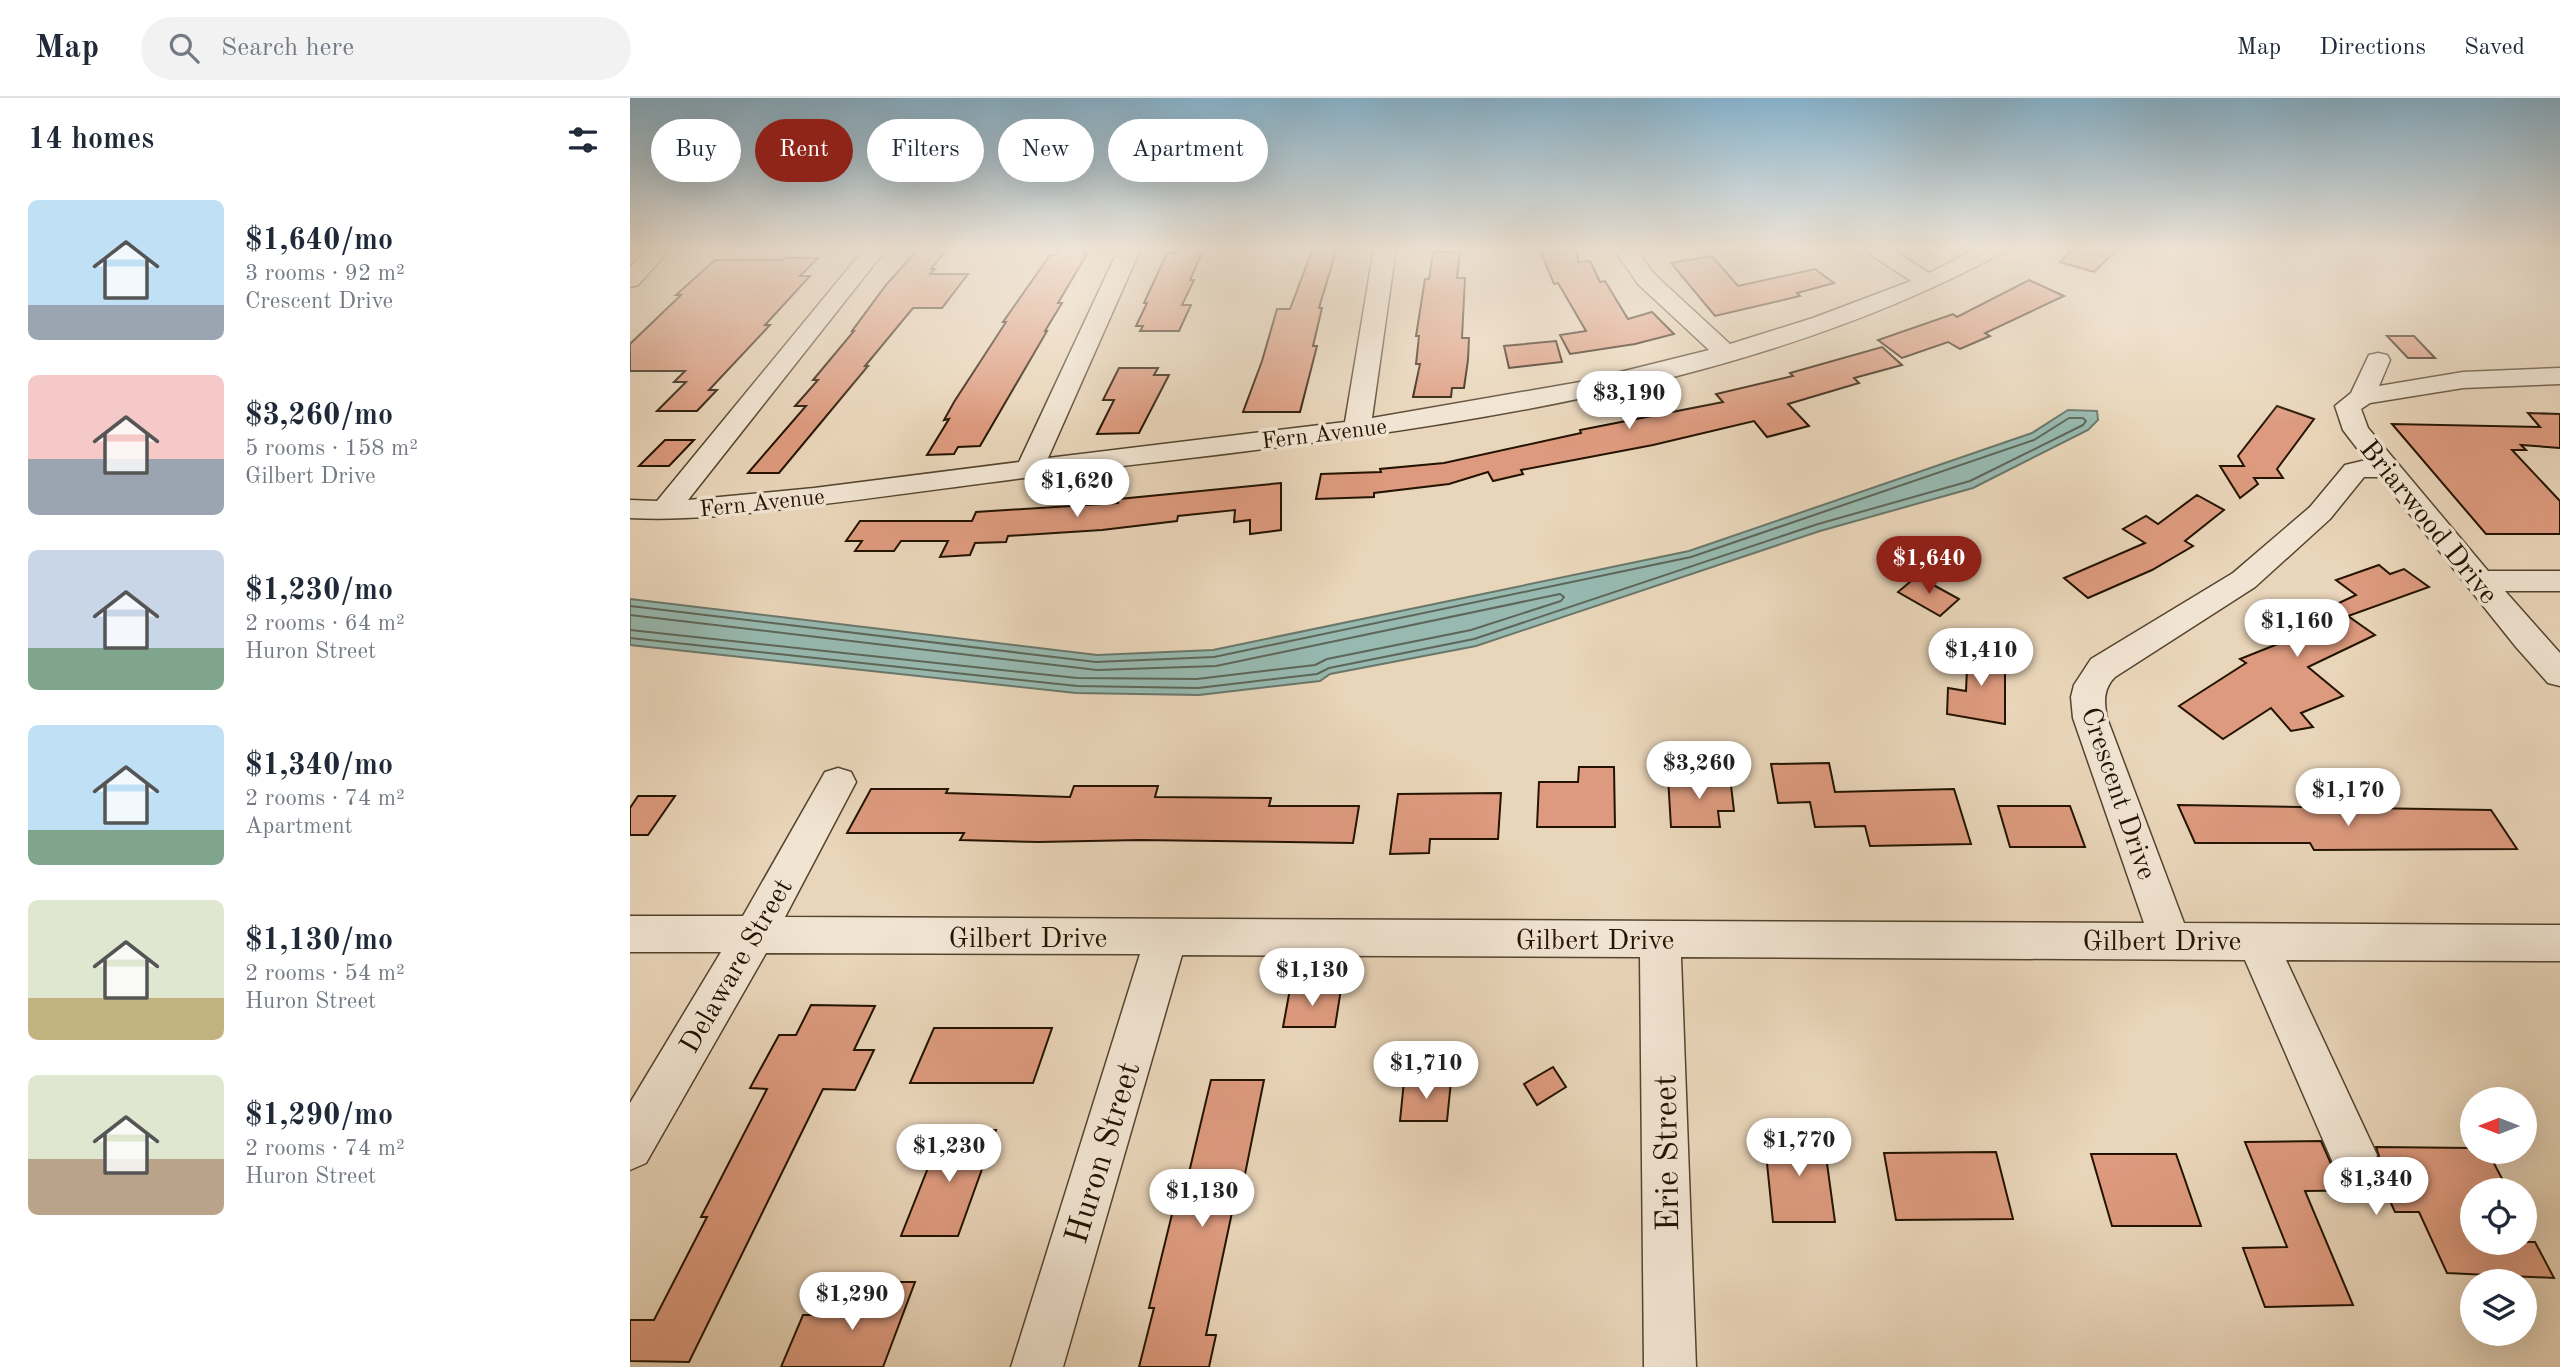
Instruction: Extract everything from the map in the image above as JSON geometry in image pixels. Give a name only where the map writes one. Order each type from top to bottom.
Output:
[{"type":"street","points":[[665,510],[828,307]]},
{"type":"street","points":[[1029,469],[1103,307]]},
{"type":"street","points":[[1357,429],[1376,307]]},
{"type":"street","points":[[1676,307],[1727,354]]},
{"type":"street","name":"Fern Avenue","points":[[630,509],[665,510],[830,495],[1357,429],[1587,390],[1727,354],[1810,328],[1863,307]]},
{"type":"street","name":"Briarwood Drive","points":[[2378,359],[2362,397],[2348,407],[2348,415],[2356,430],[2478,581],[2560,674]]},
{"type":"street","points":[[2362,397],[2463,380],[2560,376]]},
{"type":"street","name":"Crescent Drive","points":[[2170,940],[2090,718],[2087,690],[2095,675],[2103,668],[2244,580],[2320,513],[2355,471],[2388,468]]},
{"type":"street","points":[[2478,581],[2560,581]]},
{"type":"street","name":"Delaware Street","points":[[630,1147],[754,935],[838,782]]},
{"type":"street","name":"Gilbert Drive","points":[[630,934],[2560,943]]},
{"type":"street","name":"Huron Street","points":[[1037,1367],[1167,938]]},
{"type":"street","name":"Erie Street","points":[[1660,939],[1670,1367]]},
{"type":"street","points":[[2257,941],[2354,1156]]},
{"type":"water","points":[[2068,410],[2097,411],[2098,420],[2088,430],[1973,488],[1820,531],[1476,646],[1330,674],[1320,681],[1199,695],[1076,693],[630,645],[630,599],[1097,655],[1213,650],[1689,551],[2032,433]]},
{"type":"building","points":[[668,307],[781,307],[765,325],[770,325],[709,390],[717,390],[697,411],[657,411],[686,382],[674,382],[685,371],[630,371],[630,344]]},
{"type":"building","points":[[870,307],[943,307],[913,308],[779,473],[748,473],[806,406],[795,406],[818,380],[813,380]]},
{"type":"building","points":[[1013,307],[1059,307],[980,446],[958,447],[954,454],[927,455],[949,419],[944,420],[954,402],[1006,322],[1003,322]]},
{"type":"building","points":[[1145,307],[1190,307],[1179,331],[1140,331],[1143,326],[1136,326]]},
{"type":"building","points":[[1421,307],[1464,307],[1462,338],[1469,338],[1464,388],[1452,388],[1451,397],[1413,397],[1420,364],[1416,364],[1419,336],[1416,336]]},
{"type":"building","points":[[1572,307],[1621,307],[1628,319],[1652,312],[1674,334],[1635,344],[1570,354],[1560,335],[1586,331]]},
{"type":"building","points":[[1708,307],[1752,307],[1715,316]]},
{"type":"building","points":[[1976,307],[2040,307],[1985,333],[1990,336],[1960,349],[1948,342],[1902,358],[1878,340],[1953,314],[1957,317]]},
{"type":"building","points":[[1322,308],[1313,346],[1317,346],[1300,412],[1243,412],[1277,309]]},
{"type":"building","points":[[2387,336],[2414,336],[2435,358],[2408,358]]},
{"type":"building","points":[[1556,341],[1562,362],[1509,368],[1504,346]]},
{"type":"building","points":[[1882,347],[1902,365],[1854,378],[1859,383],[1788,404],[1809,426],[1767,437],[1754,421],[1653,445],[1521,470],[1523,474],[1493,481],[1488,472],[1449,484],[1374,493],[1374,497],[1316,499],[1321,474],[1381,472],[1380,469],[1444,463],[1581,433],[1580,430],[1723,402],[1716,394],[1793,376],[1790,373]]},
{"type":"building","points":[[1119,368],[1158,368],[1154,375],[1169,375],[1139,433],[1097,434],[1114,400],[1103,400]]},
{"type":"building","points":[[2277,406],[2314,419],[2277,469],[2283,478],[2254,478],[2258,484],[2240,498],[2220,466],[2244,466],[2238,456]]},
{"type":"building","points":[[2528,413],[2560,414],[2560,448],[2521,445],[2526,450],[2512,450],[2560,501],[2560,534],[2486,534],[2392,424],[2540,427]]},
{"type":"building","points":[[665,440],[694,440],[669,466],[639,466]]},
{"type":"building","points":[[1281,483],[1281,530],[1250,534],[1250,520],[1234,522],[1235,510],[1178,516],[1177,521],[1102,530],[1008,536],[1006,542],[975,543],[970,555],[940,557],[948,541],[901,541],[894,551],[855,551],[862,541],[846,541],[860,521],[972,521],[976,512],[1118,503],[1119,499]]},
{"type":"building","points":[[2197,495],[2224,510],[2185,541],[2193,546],[2152,570],[2088,598],[2064,578],[2145,543],[2123,529],[2146,516],[2158,524]]},
{"type":"building","points":[[2379,565],[2390,574],[2404,569],[2429,587],[2348,616],[2375,635],[2308,667],[2343,696],[2301,713],[2313,727],[2291,731],[2271,708],[2223,739],[2179,706],[2246,663],[2240,659],[2295,637],[2269,617],[2292,607],[2307,618],[2356,595],[2336,580]]},
{"type":"building","points":[[1917,576],[1959,599],[1940,616],[1898,592]]},
{"type":"building","points":[[1968,646],[2005,653],[2005,724],[1947,714],[1948,688],[1966,691]]},
{"type":"building","points":[[1829,763],[1835,792],[1954,789],[1971,844],[1870,846],[1865,826],[1815,827],[1810,802],[1778,803],[1771,764]]},
{"type":"building","points":[[1579,767],[1614,767],[1615,827],[1537,827],[1539,782],[1578,782]]},
{"type":"building","points":[[1668,777],[1730,777],[1734,811],[1718,811],[1720,827],[1671,827]]},
{"type":"building","points":[[1074,786],[1158,786],[1155,797],[1271,798],[1269,806],[1359,806],[1353,843],[1140,840],[1038,842],[960,840],[964,833],[847,833],[871,789],[948,789],[946,793],[1070,797]]},
{"type":"building","points":[[1501,793],[1498,839],[1430,839],[1429,853],[1390,854],[1398,794]]},
{"type":"building","points":[[638,796],[675,796],[648,835],[630,835],[630,808]]},
{"type":"building","points":[[2178,805],[2491,810],[2517,849],[2314,850],[2310,843],[2195,843]]},
{"type":"building","points":[[1998,806],[2070,806],[2085,847],[2010,847]]},
{"type":"building","points":[[1290,989],[1341,989],[1335,1027],[1283,1027]]},
{"type":"building","points":[[811,1005],[875,1006],[854,1050],[874,1050],[855,1090],[823,1089],[689,1362],[630,1361],[630,1320],[654,1320],[707,1217],[701,1217],[767,1089],[750,1088],[779,1035],[796,1035]]},
{"type":"building","points":[[934,1028],[1052,1028],[1033,1083],[910,1083]]},
{"type":"building","points":[[1553,1067],[1566,1087],[1537,1105],[1524,1084]]},
{"type":"building","points":[[1211,1080],[1264,1080],[1242,1189],[1237,1189],[1206,1335],[1216,1335],[1209,1367],[1139,1367],[1154,1308],[1149,1308],[1175,1202],[1182,1202]]},
{"type":"building","points":[[1404,1081],[1451,1081],[1447,1121],[1400,1121]]},
{"type":"building","points":[[943,1130],[996,1130],[958,1236],[901,1236]]},
{"type":"building","points":[[1764,1134],[1823,1134],[1835,1222],[1773,1222]]},
{"type":"building","points":[[2321,1141],[2335,1173],[2353,1180],[2373,1173],[2379,1156],[2376,1147],[2460,1148],[2460,1164],[2494,1164],[2502,1178],[2460,1178],[2460,1255],[2537,1255],[2537,1246],[2554,1278],[2537,1277],[2537,1269],[2460,1269],[2460,1274],[2447,1273],[2419,1212],[2395,1212],[2385,1190],[2305,1191],[2353,1305],[2265,1307],[2243,1248],[2287,1247],[2245,1142]]},
{"type":"building","points":[[1996,1152],[2013,1219],[1896,1220],[1884,1153]]},
{"type":"building","points":[[2091,1154],[2176,1154],[2201,1226],[2112,1226]]},
{"type":"building","points":[[873,1282],[915,1282],[883,1367],[781,1367],[803,1315],[860,1315]]}]
